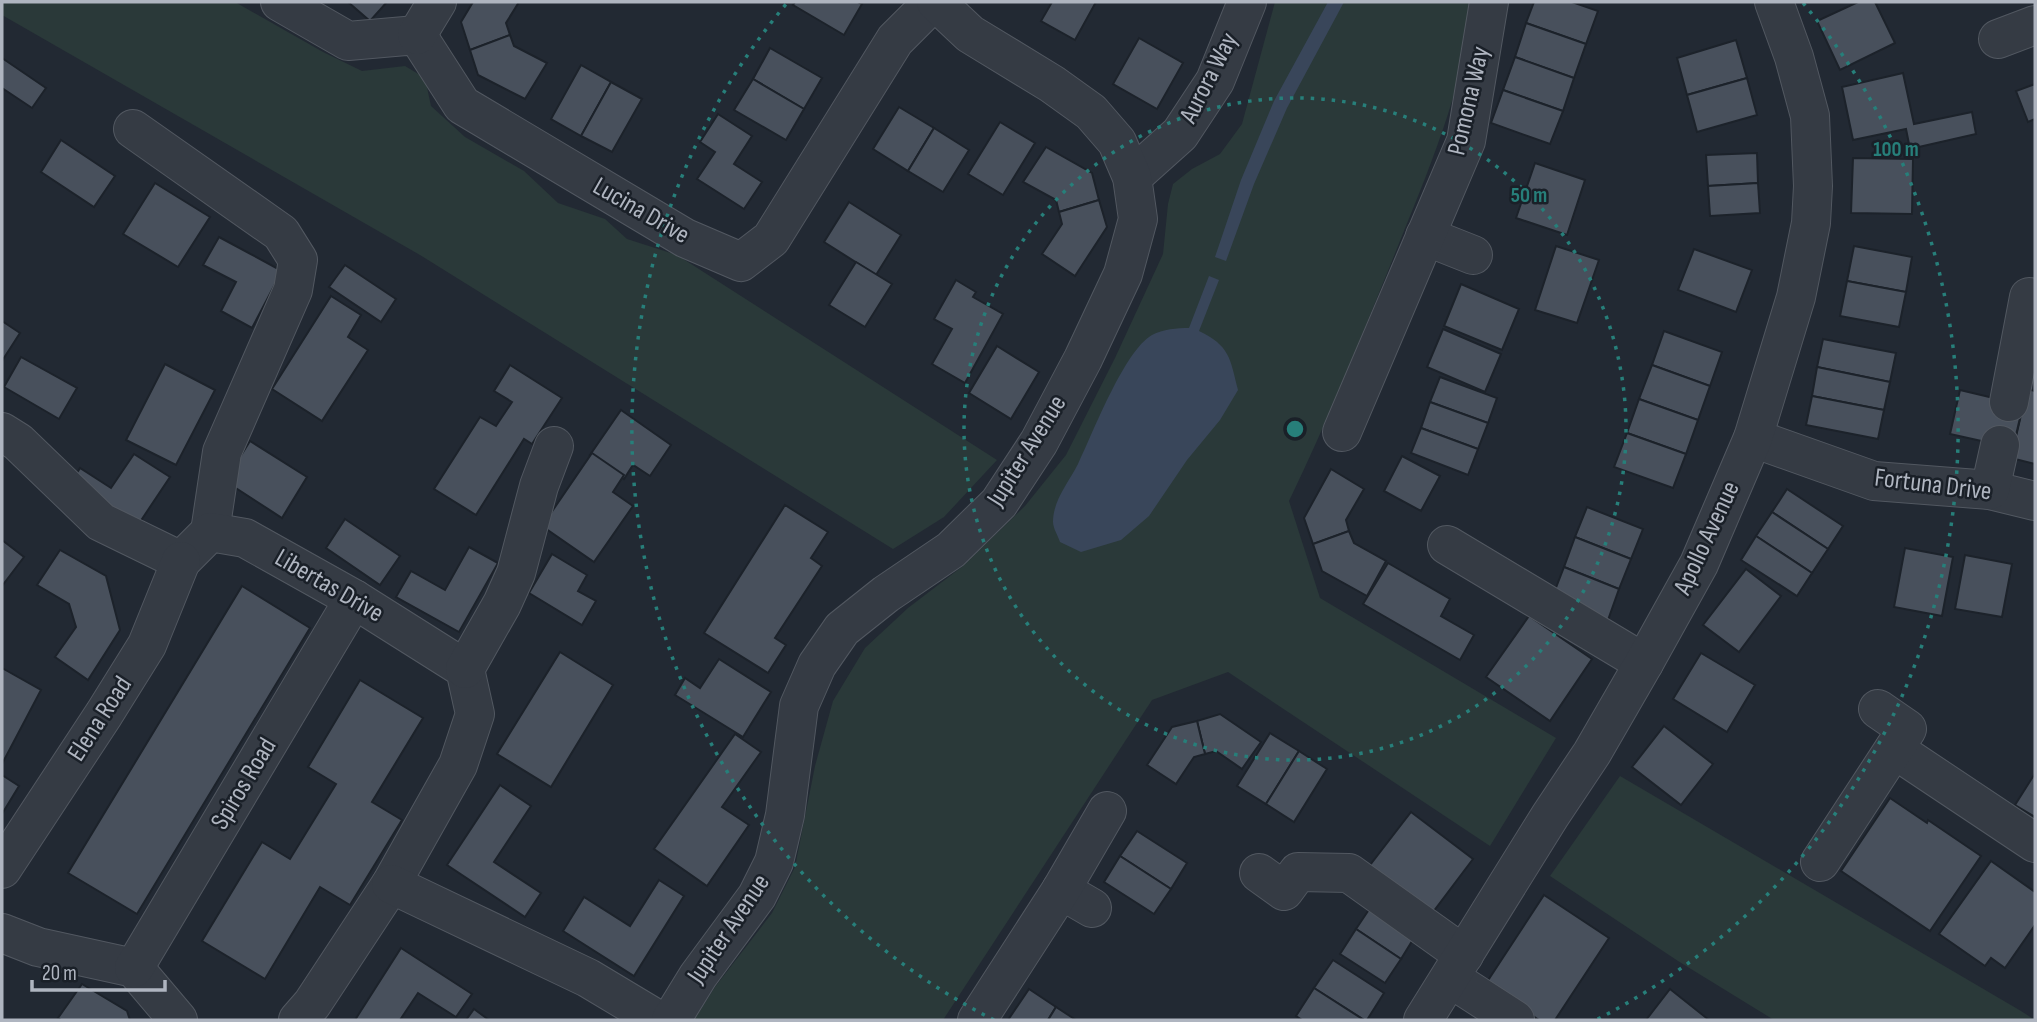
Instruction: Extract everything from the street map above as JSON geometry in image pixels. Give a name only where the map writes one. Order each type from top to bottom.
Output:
[{"type":"street","points":[[280,2],[348,41],[417,36],[437,2]]},
{"type":"street","name":"Lucina Drive","points":[[417,36],[462,105],[685,238],[741,262],[771,239],[895,40],[935,2]]},
{"type":"street","name":"Jupiter Avenue","points":[[671,1020],[698,976],[757,896],[774,862],[785,814],[799,706],[817,664],[842,629],[886,594],[951,550],[999,503],[1039,442],[1083,359],[1123,274],[1138,219],[1132,177],[1117,142],[1091,113],[1052,84],[970,34],[935,2]]},
{"type":"street","name":"Aurora Way","points":[[1132,177],[1180,134],[1187,124],[1214,81],[1247,2]]},
{"type":"street","name":"Pomona Way","points":[[1342,432],[1466,141],[1489,2]]},
{"type":"street","name":"Apollo Avenue","points":[[1423,1020],[1549,816],[1592,753],[1644,663],[1699,564],[1753,438],[1796,297],[1811,223],[1813,186],[1810,116],[1794,57],[1774,2]]},
{"type":"street","points":[[1998,39],[2035,24]]},
{"type":"street","points":[[2,432],[18,442],[101,522],[181,561],[210,532],[222,452],[293,290],[298,260],[281,233],[133,129]]},
{"type":"street","points":[[1425,236],[1473,255]]},
{"type":"street","points":[[2009,402],[2029,297]]},
{"type":"street","name":"Fortuna Drive","points":[[1753,438],[1874,481],[1990,491],[2035,501]]},
{"type":"street","points":[[1990,491],[2000,445]]},
{"type":"street","points":[[298,1020],[312,1004],[391,884],[458,765],[475,714],[465,669],[502,604],[516,573],[539,486],[554,446]]},
{"type":"street","name":"Libertas Drive","points":[[210,532],[245,538],[354,599],[465,669]]},
{"type":"street","points":[[1447,545],[1644,663]]},
{"type":"street","name":"Elena Road","points":[[2,869],[147,646],[181,561]]},
{"type":"street","name":"Spiros Road","points":[[134,968],[354,599]]},
{"type":"street","points":[[1820,862],[1907,729],[1878,709]]},
{"type":"street","points":[[1894,749],[2035,843]]},
{"type":"street","points":[[977,1020],[1076,899],[1107,811]]},
{"type":"street","points":[[1259,873],[1284,891],[1298,872],[1349,873],[1515,1020]]},
{"type":"street","points":[[391,884],[588,978],[658,1020]]},
{"type":"street","points":[[2,933],[38,947],[134,968],[178,1020]]},
{"type":"shaded area","points":[[2,2],[235,2],[362,71],[405,66],[425,78],[431,106],[465,137],[524,171],[558,203],[605,219],[627,239],[677,255],[997,460],[944,517],[893,549],[420,255],[2,15]]},
{"type":"shaded area","points":[[1275,2],[1472,2],[1461,69],[1430,166],[1342,382],[1289,501],[1320,598],[1556,738],[1490,846],[1228,672],[1152,700],[943,1020],[694,1020],[715,987],[772,913],[795,867],[815,766],[833,701],[865,648],[908,608],[963,566],[1025,506],[1066,455],[1163,254],[1168,204],[1173,184],[1192,169],[1220,154],[1242,124]]},
{"type":"shaded area","points":[[1620,776],[2035,1020],[1774,1020],[1678,961],[1550,876]]},
{"type":"water","points":[[1328,2],[1344,2],[1287,108],[1254,184],[1226,261],[1215,257],[1241,180],[1274,101]]},
{"type":"water","points":[[1209,276],[1219,280],[1199,331],[1217,342],[1227,354],[1238,390],[1220,420],[1187,460],[1149,516],[1121,540],[1081,552],[1060,542],[1053,524],[1056,506],[1120,375],[1141,344],[1152,335],[1170,329],[1189,328]]},
{"type":"building","points":[[348,2],[387,2],[370,21]]},
{"type":"building","points":[[473,2],[519,2],[506,23],[510,35],[470,50],[461,22]]},
{"type":"building","points":[[795,2],[862,4],[844,35],[793,5]]},
{"type":"building","points":[[1052,2],[1096,2],[1075,40],[1041,21]]},
{"type":"building","points":[[1534,2],[1572,2],[1598,11],[1586,44],[1526,23]]},
{"type":"building","points":[[1858,2],[1875,2],[1895,43],[1840,70],[1817,21]]},
{"type":"building","points":[[1526,23],[1586,44],[1574,78],[1515,57]]},
{"type":"building","points":[[510,35],[514,46],[547,63],[525,99],[478,75],[470,50]]},
{"type":"building","points":[[1139,38],[1183,63],[1157,109],[1113,84]]},
{"type":"building","points":[[1736,40],[1747,78],[1687,95],[1677,58]]},
{"type":"building","points":[[770,48],[822,78],[804,109],[753,79]]},
{"type":"building","points":[[1515,57],[1574,78],[1563,111],[1503,90]]},
{"type":"building","points":[[2,58],[46,88],[32,108],[2,88]]},
{"type":"building","points":[[581,65],[611,82],[581,136],[551,119]]},
{"type":"building","points":[[1903,73],[1914,124],[1972,112],[1976,134],[1910,149],[1906,129],[1853,140],[1842,87]]},
{"type":"building","points":[[1747,78],[1757,115],[1697,132],[1687,95]]},
{"type":"building","points":[[753,79],[804,109],[786,140],[734,110]]},
{"type":"building","points":[[611,82],[642,99],[612,152],[581,136]]},
{"type":"building","points":[[2035,84],[2035,119],[2028,122],[2016,91]]},
{"type":"building","points":[[1503,90],[1563,111],[1550,144],[1491,123]]},
{"type":"building","points":[[899,107],[934,128],[908,171],[873,149]]},
{"type":"building","points":[[718,114],[752,136],[734,164],[762,182],[744,209],[697,179],[715,152],[700,142]]},
{"type":"building","points":[[1000,122],[1035,143],[1003,195],[968,174]]},
{"type":"building","points":[[934,128],[969,150],[943,192],[908,171]]},
{"type":"building","points":[[61,140],[115,176],[94,207],[41,172]]},
{"type":"building","points":[[1046,147],[1092,173],[1099,200],[1059,212],[1056,200],[1023,182]]},
{"type":"building","points":[[1757,153],[1758,183],[1708,186],[1706,155]]},
{"type":"building","points":[[1853,158],[1913,159],[1912,214],[1851,213]]},
{"type":"building","points":[[1535,163],[1585,180],[1567,235],[1516,218]]},
{"type":"building","points":[[155,183],[210,217],[178,267],[123,234]]},
{"type":"building","points":[[1758,183],[1760,213],[1710,216],[1708,186]]},
{"type":"building","points":[[1099,200],[1107,227],[1075,276],[1042,254],[1062,224],[1059,212]]},
{"type":"building","points":[[849,202],[901,235],[876,275],[824,242]]},
{"type":"building","points":[[219,237],[282,271],[252,328],[221,311],[236,282],[203,265]]},
{"type":"building","points":[[1556,246],[1599,260],[1577,323],[1535,310]]},
{"type":"building","points":[[1854,246],[1912,257],[1906,292],[1847,281]]},
{"type":"building","points":[[1694,249],[1752,270],[1736,312],[1678,290]]},
{"type":"building","points":[[856,262],[892,284],[865,327],[829,305]]},
{"type":"building","points":[[345,265],[396,299],[381,322],[329,287]]},
{"type":"building","points":[[956,280],[976,292],[973,297],[1003,314],[965,383],[932,364],[952,329],[934,319]]},
{"type":"building","points":[[1847,281],[1906,292],[1899,327],[1840,316]]},
{"type":"building","points":[[1461,284],[1519,309],[1502,350],[1444,326]]},
{"type":"building","points":[[331,296],[361,315],[348,337],[368,350],[322,421],[272,389]]},
{"type":"building","points":[[2,321],[20,333],[2,361]]},
{"type":"building","points":[[1443,329],[1501,354],[1485,392],[1427,367]]},
{"type":"building","points":[[1664,331],[1722,352],[1710,386],[1652,365]]},
{"type":"building","points":[[1823,339],[1896,353],[1890,382],[1817,367]]},
{"type":"building","points":[[997,346],[1039,372],[1011,419],[969,393]]},
{"type":"building","points":[[21,357],[77,388],[59,419],[4,387]]},
{"type":"building","points":[[165,364],[215,390],[176,465],[126,440]]},
{"type":"building","points":[[510,365],[562,398],[532,444],[524,439],[476,515],[434,489],[480,417],[496,426],[512,402],[494,391]]},
{"type":"building","points":[[1652,365],[1710,386],[1698,420],[1639,399]]},
{"type":"building","points":[[1817,367],[1890,382],[1884,410],[1812,396]]},
{"type":"building","points":[[1440,377],[1497,398],[1488,423],[1430,402]]},
{"type":"building","points":[[2027,389],[2035,391],[2035,464],[2011,458]]},
{"type":"building","points":[[1960,390],[2023,405],[2013,448],[1950,434]]},
{"type":"building","points":[[1812,396],[1884,410],[1878,439],[1806,425]]},
{"type":"building","points":[[1639,399],[1698,420],[1686,454],[1627,433]]},
{"type":"building","points":[[1430,402],[1488,423],[1478,449],[1421,428]]},
{"type":"building","points":[[621,410],[671,445],[650,476],[633,465],[624,479],[590,455]]},
{"type":"building","points":[[1421,428],[1478,449],[1468,475],[1411,453]]},
{"type":"building","points":[[1627,433],[1686,454],[1673,488],[1614,467]]},
{"type":"building","points":[[250,441],[307,477],[282,518],[225,481]]},
{"type":"building","points":[[592,453],[624,475],[613,492],[633,506],[594,562],[542,526]]},
{"type":"building","points":[[134,454],[170,477],[128,540],[62,497],[80,468],[111,488]]},
{"type":"building","points":[[1402,456],[1440,476],[1421,511],[1384,491]]},
{"type":"building","points":[[1331,469],[1364,489],[1346,520],[1349,531],[1313,544],[1304,518]]},
{"type":"building","points":[[1787,489],[1843,526],[1828,549],[1772,512]]},
{"type":"building","points":[[785,505],[828,532],[811,558],[822,566],[775,638],[786,645],[768,673],[704,633]]},
{"type":"building","points":[[1587,507],[1643,529],[1631,559],[1575,537]]},
{"type":"building","points":[[1772,512],[1828,549],[1812,573],[1756,536]]},
{"type":"building","points":[[345,519],[400,556],[380,585],[326,548]]},
{"type":"building","points":[[1349,531],[1354,543],[1386,561],[1367,596],[1322,571],[1313,544]]},
{"type":"building","points":[[1756,536],[1812,573],[1797,596],[1741,560]]},
{"type":"building","points":[[1575,537],[1631,559],[1619,589],[1564,567]]},
{"type":"building","points":[[2,540],[24,557],[2,586]]},
{"type":"building","points":[[469,547],[498,563],[459,632],[396,597],[411,571],[445,590]]},
{"type":"building","points":[[1905,548],[1953,557],[1942,616],[1894,607]]},
{"type":"building","points":[[60,550],[106,576],[120,630],[88,680],[55,657],[76,627],[69,604],[37,585]]},
{"type":"building","points":[[552,554],[587,575],[578,591],[596,601],[582,625],[529,593]]},
{"type":"building","points":[[1965,555],[2012,564],[2002,617],[1955,609]]},
{"type":"building","points":[[1388,563],[1450,599],[1441,616],[1474,635],[1460,660],[1363,604]]},
{"type":"building","points":[[1564,567],[1619,589],[1608,620],[1552,598]]},
{"type":"building","points":[[1746,569],[1781,596],[1739,652],[1703,625]]},
{"type":"building","points":[[242,586],[310,628],[137,914],[68,873]]},
{"type":"building","points":[[1529,616],[1592,659],[1550,721],[1486,677]]},
{"type":"building","points":[[560,652],[613,685],[551,787],[497,754]]},
{"type":"building","points":[[1701,653],[1755,685],[1727,732],[1673,699]]},
{"type":"building","points":[[719,659],[771,692],[743,737],[675,695],[685,678],[700,688]]},
{"type":"building","points":[[2,668],[41,690],[2,764]]},
{"type":"building","points":[[360,680],[423,718],[372,802],[402,820],[350,905],[320,887],[265,979],[202,941],[262,842],[290,859],[336,784],[308,767]]},
{"type":"building","points":[[1220,714],[1261,742],[1242,769],[1216,751],[1205,754],[1197,721]]},
{"type":"building","points":[[1197,721],[1205,754],[1194,757],[1176,784],[1147,765],[1172,727]]},
{"type":"building","points":[[1664,726],[1713,764],[1681,805],[1632,767]]},
{"type":"building","points":[[1270,733],[1299,751],[1266,804],[1237,786]]},
{"type":"building","points":[[735,734],[761,752],[722,807],[749,825],[707,886],[654,849]]},
{"type":"building","points":[[1299,751],[1327,769],[1294,822],[1266,804]]},
{"type":"building","points":[[2,775],[19,786],[2,814]]},
{"type":"building","points":[[2035,776],[2035,817],[2015,805]]},
{"type":"building","points":[[500,785],[531,806],[494,862],[541,893],[525,917],[447,865]]},
{"type":"building","points":[[1890,798],[1981,856],[1930,931],[1841,871]]},
{"type":"building","points":[[1411,812],[1473,859],[1430,916],[1367,869]]},
{"type":"building","points":[[1137,831],[1187,863],[1171,889],[1120,856]]},
{"type":"building","points":[[1120,856],[1171,889],[1154,914],[1104,882]]},
{"type":"building","points":[[1991,861],[2035,892],[2035,925],[2005,968],[1991,958],[1985,966],[1939,934]]},
{"type":"building","points":[[659,880],[684,896],[634,976],[563,931],[584,897],[630,926]]},
{"type":"building","points":[[1544,895],[1609,938],[1555,1020],[1539,1020],[1485,985]]},
{"type":"building","points":[[1372,905],[1417,933],[1401,959],[1356,929]]},
{"type":"building","points":[[1356,929],[1401,959],[1385,983],[1340,954]]},
{"type":"building","points":[[401,948],[472,994],[456,1017],[418,993],[400,1020],[355,1020]]},
{"type":"building","points":[[1333,960],[1384,993],[1367,1020],[1314,988]]},
{"type":"building","points":[[82,984],[127,1011],[130,1020],[58,1018]]},
{"type":"building","points":[[1314,988],[1364,1020],[1302,1020],[1296,1016]]},
{"type":"building","points":[[1029,989],[1056,1007],[1048,1020],[1008,1020]]},
{"type":"building","points":[[1670,989],[1709,1020],[1646,1020]]},
{"type":"building","points":[[1056,1007],[1076,1020],[1048,1020]]},
{"type":"building","points":[[474,1009],[489,1020],[466,1020]]}]
